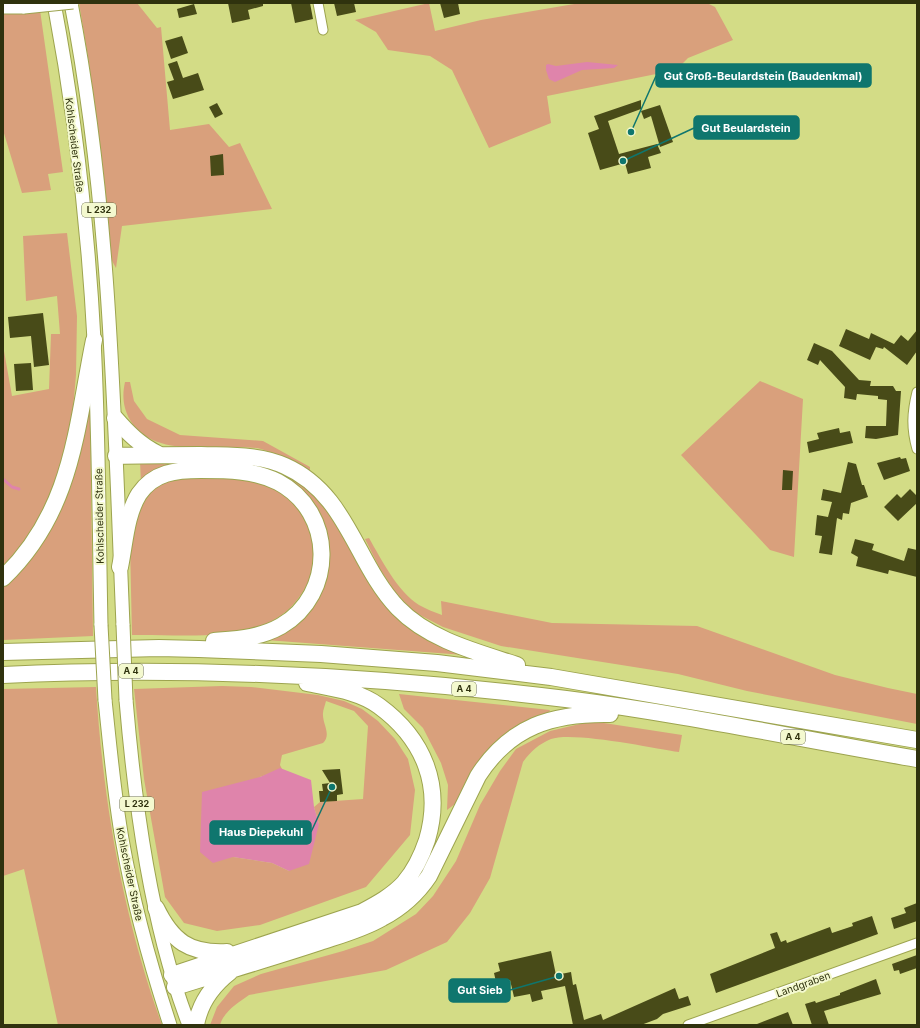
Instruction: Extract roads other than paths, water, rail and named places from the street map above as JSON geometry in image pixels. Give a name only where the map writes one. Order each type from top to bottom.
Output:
[{"type":"highway","points":[[3,578],[35,540],[50,513],[65,480],[76,439],[94,340]]},
{"type":"highway","points":[[115,418],[129,434],[142,445],[160,454]]},
{"type":"highway","points":[[116,456],[160,454],[251,456],[270,460],[298,473],[317,487],[338,510],[379,584],[403,612],[432,633],[448,641],[551,677]]},
{"type":"highway","points":[[120,567],[130,515],[139,495],[153,479],[170,472],[237,470],[261,475],[292,491],[305,505],[316,523],[322,550],[320,575],[311,598],[297,615],[280,626],[254,636],[159,648]]},
{"type":"highway","name":"A 4","points":[[3,652],[159,648],[337,655],[437,663],[551,677],[917,740]]},
{"type":"highway","name":"A 4","points":[[3,674],[137,671],[317,675],[568,700],[917,759]]},
{"type":"highway","points":[[173,981],[239,952],[335,922],[362,912],[384,900],[404,882],[422,856],[430,828],[433,802],[431,780],[424,759],[413,741],[397,722],[379,706],[347,691],[259,673]]},
{"type":"highway","points":[[173,981],[236,968],[367,926],[382,918],[409,899],[421,888],[438,862],[467,795],[484,766],[505,744],[518,734],[546,721],[576,714],[668,716]]},
{"type":"highway","points":[[156,908],[163,923],[170,932],[186,945],[203,952],[239,952]]},
{"type":"highway","points":[[196,1025],[200,1011],[207,996],[216,984],[236,968]]},
{"type":"main road","name":"Kohlscheider Straße","points":[[54,3],[80,176],[94,340],[101,625],[105,700],[112,766],[122,841],[138,917],[170,1025]]},
{"type":"main road","name":"Kohlscheider Straße","points":[[72,3],[96,174],[106,283],[115,418],[126,700],[134,783],[156,908],[173,981],[188,1025]]},
{"type":"main road","points":[[98,456],[116,456]]},
{"type":"main road","points":[[157,985],[173,981]]},
{"type":"street","points":[[3,8],[24,8],[72,3]]},
{"type":"street","points":[[318,3],[323,30]]},
{"type":"street","points":[[917,392],[912,416],[917,449]]},
{"type":"street","name":"Landgraben","points":[[688,1025],[917,943]]},
{"type":"waterway","points":[[3,479],[12,487],[19,489]]},
{"type":"place","name":"Gut Groß-Beulardstein (Baudenkmal)","points":[[631,132]]},
{"type":"place","name":"Gut Beulardstein","points":[[623,161]]},
{"type":"place","name":"Haus Diepekuhl","points":[[332,787]]},
{"type":"place","name":"Gut Sieb","points":[[559,976]]}]
